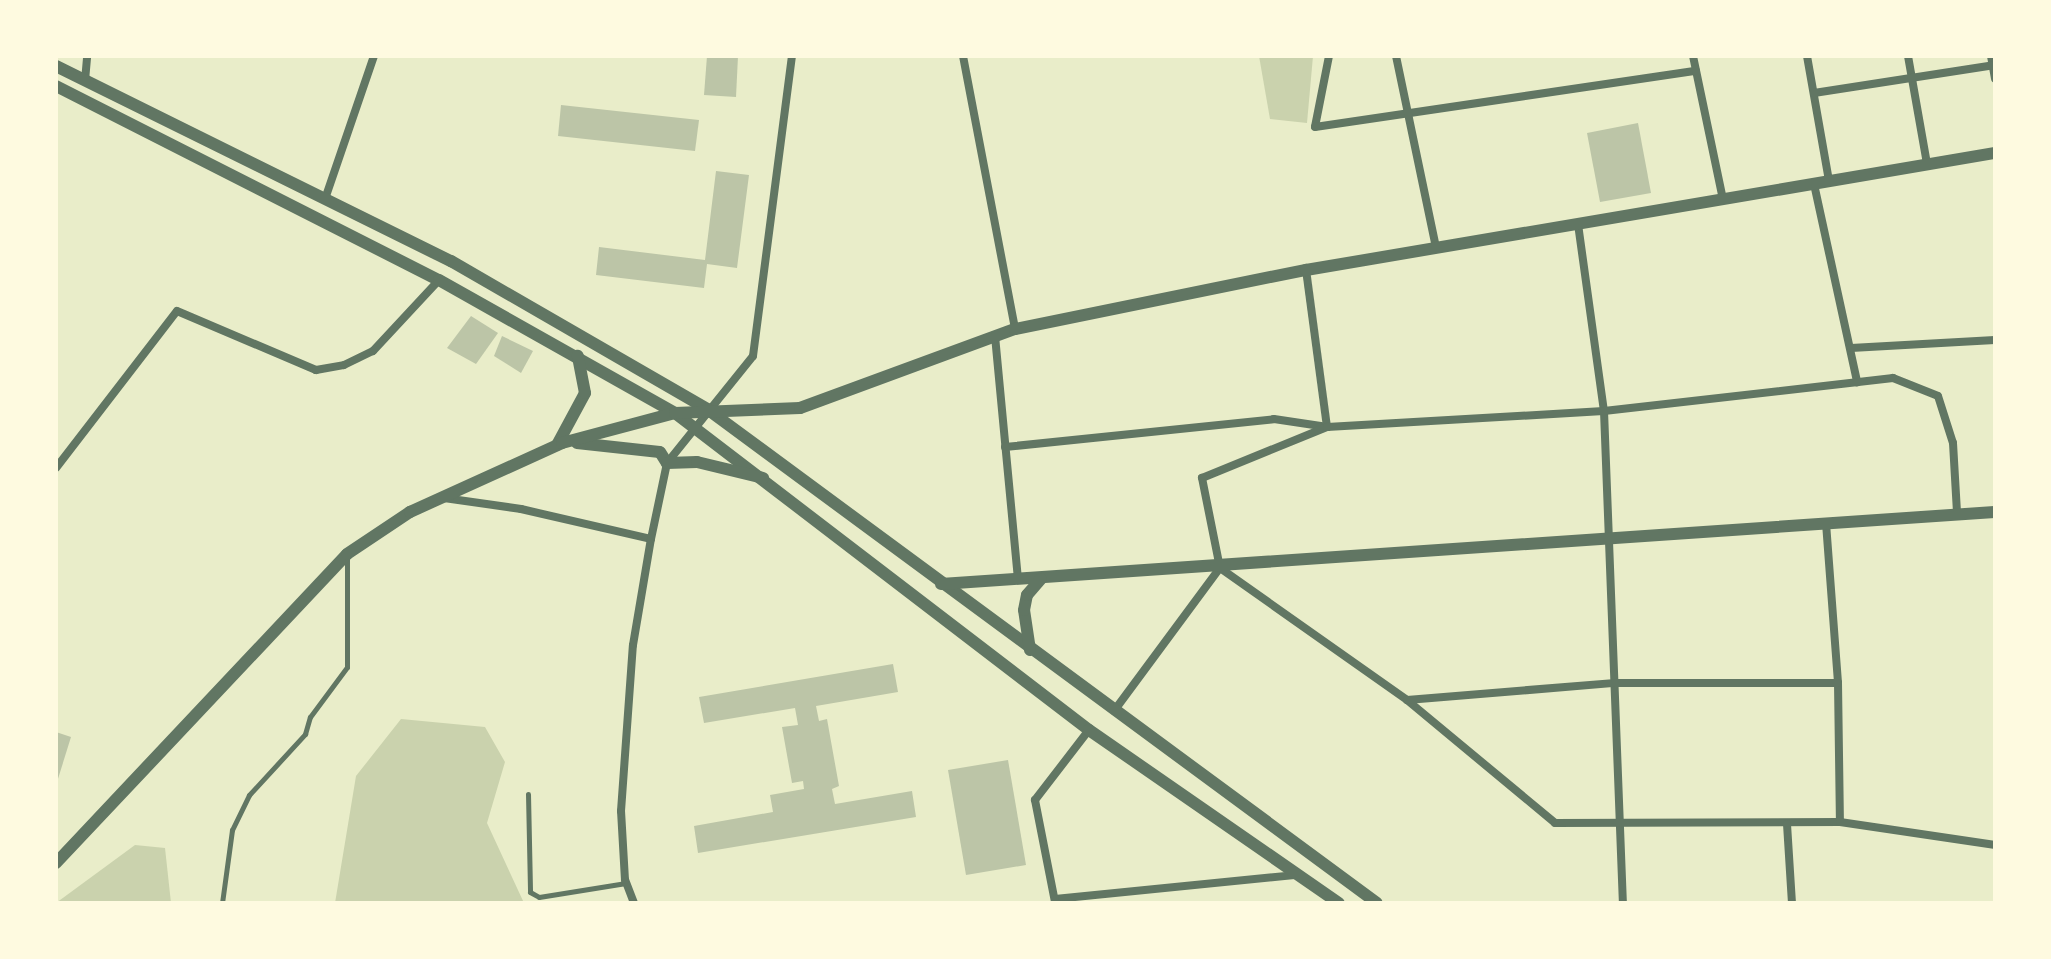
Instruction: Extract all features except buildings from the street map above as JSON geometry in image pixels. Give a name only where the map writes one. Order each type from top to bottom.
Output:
[{"type":"street","points":[[85,81],[87,56]]},
{"type":"street","points":[[325,199],[374,56]]},
{"type":"street","points":[[634,903],[626,883],[621,811],[633,645],[651,539],[667,463],[707,409],[753,356],[792,56]]},
{"type":"street","points":[[963,56],[1015,329]]},
{"type":"street","points":[[1329,56],[1315,127],[1408,117],[1696,71]]},
{"type":"street","points":[[1396,56],[1436,248]]},
{"type":"street","points":[[1693,56],[1723,200]]},
{"type":"street","points":[[1807,56],[1829,181]]},
{"type":"street","points":[[1908,56],[1927,164]]},
{"type":"street","points":[[1814,93],[1993,62],[1995,79]]},
{"type":"street","points":[[56,66],[451,261],[707,409],[1377,903]]},
{"type":"street","points":[[56,86],[439,280],[675,413],[769,480],[1089,730],[1339,903]]},
{"type":"street","points":[[56,863],[347,554],[410,512],[559,444],[675,413],[707,409],[800,408],[1015,329],[1306,270],[1995,153]]},
{"type":"street","points":[[1814,184],[1857,382]]},
{"type":"street","points":[[1578,224],[1604,411],[1623,903]]},
{"type":"street","points":[[1306,270],[1327,427]]},
{"type":"street","points":[[56,468],[177,311],[316,370],[344,365],[373,351],[439,280]]},
{"type":"street","points":[[995,336],[1018,580]]},
{"type":"street","points":[[1851,348],[1995,340]]},
{"type":"street","points":[[559,444],[585,393],[578,356]]},
{"type":"street","points":[[1005,447],[1274,419],[1327,427],[1604,411],[1893,378],[1938,396],[1953,443],[1957,512]]},
{"type":"street","points":[[1327,427],[1202,478],[1220,568],[1407,700],[1555,823],[1840,822],[1995,845]]},
{"type":"street","points":[[559,444],[660,452],[667,463]]},
{"type":"street","points":[[667,463],[697,462],[769,480]]},
{"type":"street","points":[[442,498],[521,509],[651,539]]},
{"type":"street","points":[[941,584],[1220,568],[1957,512],[1995,512]]},
{"type":"street","points":[[1826,523],[1838,683],[1840,822]]},
{"type":"street","points":[[1114,711],[1220,568]]},
{"type":"street","points":[[1030,650],[1024,610],[1027,595],[1041,579]]},
{"type":"street","points":[[1407,700],[1615,683],[1838,683]]},
{"type":"street","points":[[1089,730],[1035,800],[1055,901],[1300,874]]},
{"type":"street","points":[[1787,824],[1792,903]]},
{"type":"lane","points":[[222,903],[232,830],[249,795],[305,734],[310,717],[347,667],[347,554]]},
{"type":"lane","points":[[528,794],[530,892],[539,897],[626,883]]},
{"type":"green space","points":[[1259,56],[1313,56],[1307,123],[1270,119]]},
{"type":"green space","points":[[401,719],[485,727],[505,762],[487,823],[524,903],[335,903],[356,776]]},
{"type":"green space","points":[[135,845],[165,848],[171,903],[56,903]]}]
